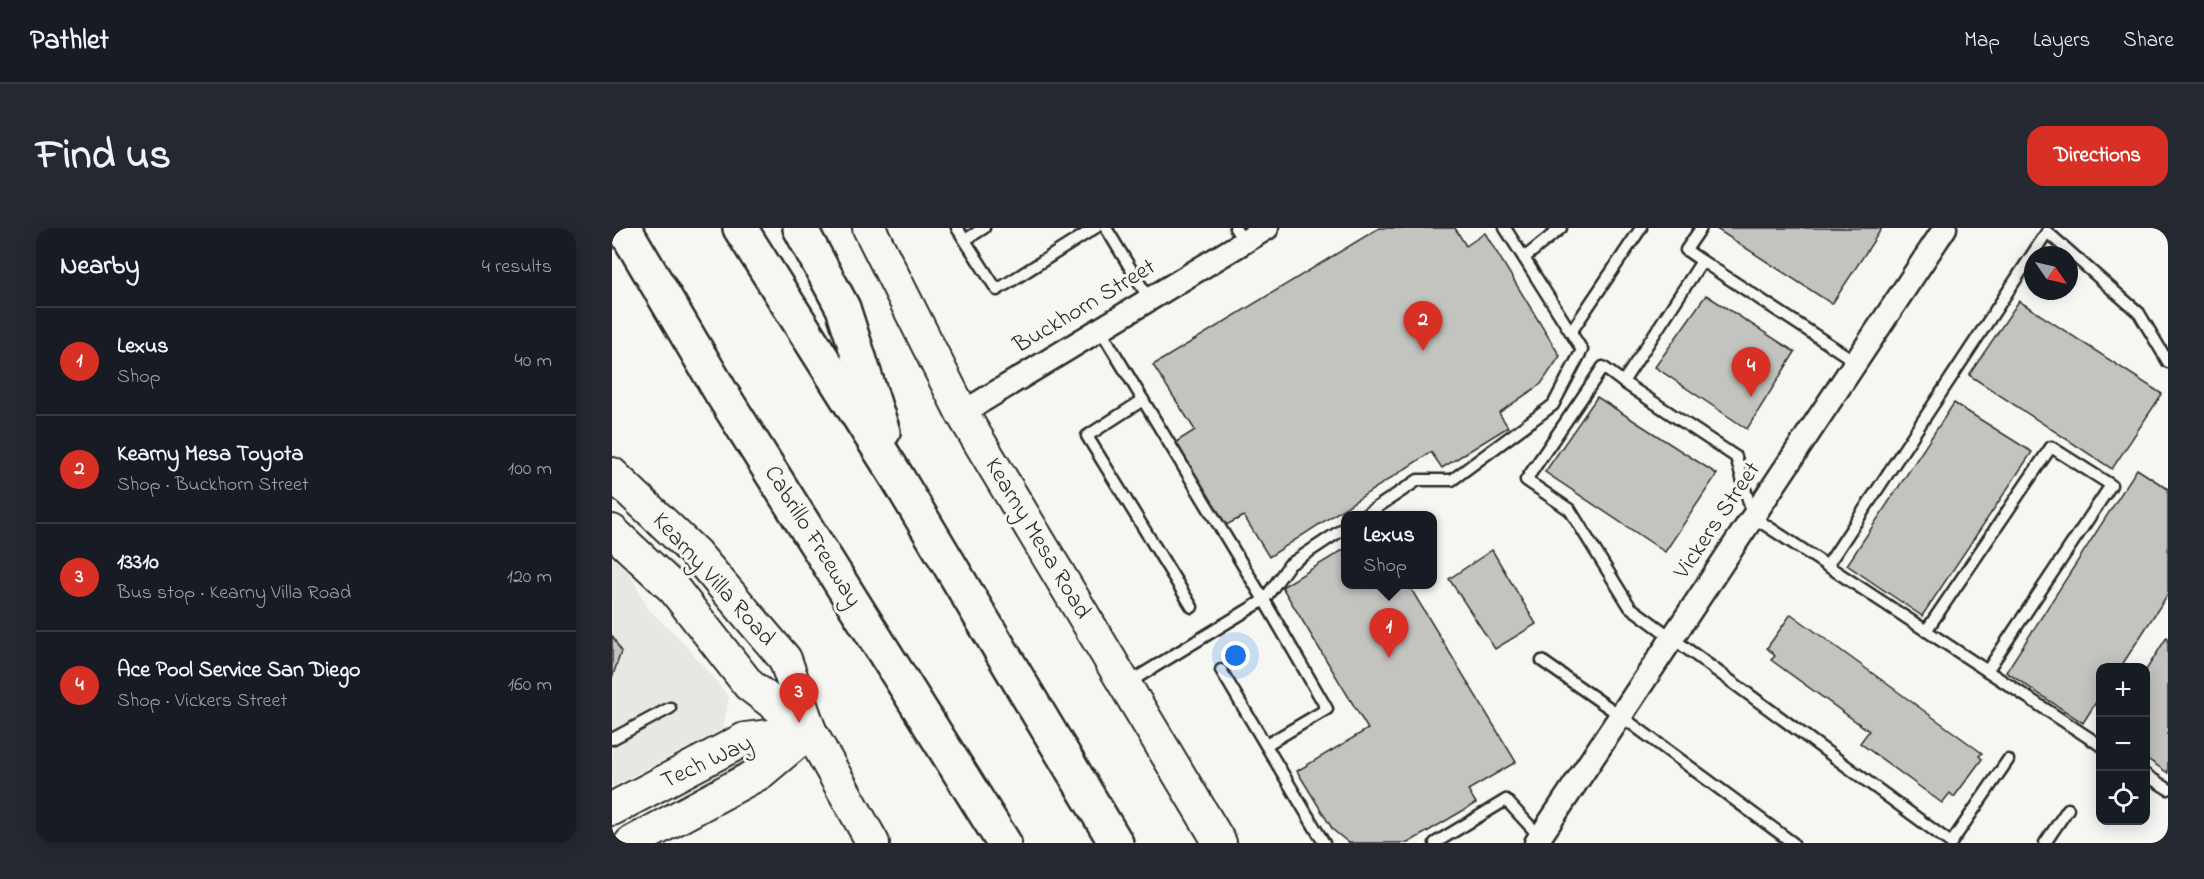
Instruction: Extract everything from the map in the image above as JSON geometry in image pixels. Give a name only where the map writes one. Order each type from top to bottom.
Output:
[{"type":"highway","name":"Cabrillo Freeway","points":[[624,228],[722,394],[1004,843]]},
{"type":"highway","points":[[740,228],[897,477],[1116,843]]},
{"type":"highway","points":[[800,228],[843,308],[897,477]]},
{"type":"street","name":"Kearny Mesa Road","points":[[868,228],[962,413],[1220,843]]},
{"type":"street","name":"Buckhorn Street","points":[[962,413],[1149,299],[1240,235],[1267,228]]},
{"type":"street","name":"Vickers Street","points":[[1538,840],[1945,228]]},
{"type":"street","name":"Kearny Villa Road","points":[[613,475],[695,553],[785,659],[810,731],[873,843]]},
{"type":"street","name":"Kearny Villa Road","points":[[612,531],[674,589],[749,685],[810,731]]},
{"type":"street","name":"Tech Way","points":[[612,809],[745,739],[810,731]]},
{"type":"street","name":"Tech Way","points":[[631,843],[760,773],[810,731]]},
{"type":"lane","points":[[957,228],[997,290],[1078,232],[1095,228]]},
{"type":"lane","points":[[965,240],[984,228]]},
{"type":"lane","points":[[1106,228],[1149,299]]},
{"type":"lane","points":[[1372,511],[1418,480],[1452,480],[1553,405],[1582,350],[1505,228]]},
{"type":"lane","points":[[1524,258],[1561,228]]},
{"type":"lane","points":[[1571,332],[1641,228]]},
{"type":"lane","points":[[1701,228],[1686,250],[1856,362]]},
{"type":"lane","points":[[1827,566],[2044,230],[2139,313],[2168,362]]},
{"type":"lane","points":[[1623,382],[1702,261]]},
{"type":"lane","points":[[1101,329],[1327,709],[1266,745]]},
{"type":"lane","points":[[2008,760],[1951,843],[1630,607],[1570,510],[1526,480],[1603,367],[1736,457],[1753,518],[2096,742]]},
{"type":"lane","points":[[1143,400],[1087,436],[1192,607]]},
{"type":"lane","points":[[1926,631],[2051,447],[2111,485],[1987,671]]},
{"type":"lane","points":[[1125,685],[1264,600],[1289,565],[1341,530]]},
{"type":"lane","points":[[1542,661],[1621,716],[1793,843]]},
{"type":"lane","points":[[1221,670],[1324,843]]},
{"type":"lane","points":[[612,740],[670,708]]},
{"type":"lane","points":[[2150,778],[2168,789]]},
{"type":"lane","points":[[1435,843],[1506,800],[1538,840]]},
{"type":"lane","points":[[2045,843],[2068,809]]},
{"type":"shaded area","points":[[612,557],[629,572],[649,610],[680,639],[729,697],[723,729],[612,787]]},
{"type":"building","points":[[1379,228],[1455,228],[1466,246],[1485,233],[1560,356],[1541,384],[1499,413],[1508,427],[1442,468],[1431,452],[1269,557],[1244,516],[1226,525],[1176,442],[1195,430],[1153,365]]},
{"type":"building","points":[[1715,228],[1882,228],[1832,304]]},
{"type":"building","points":[[1706,295],[1795,352],[1747,429],[1655,367]]},
{"type":"building","points":[[2019,301],[2162,394],[2112,469],[1969,375]]},
{"type":"building","points":[[1597,397],[1717,474],[1665,552],[1545,472]]},
{"type":"building","points":[[1954,403],[2032,452],[1922,616],[1847,565]]},
{"type":"building","points":[[2137,469],[2168,489],[2168,594],[2123,663],[2096,663],[2096,702],[2083,723],[2006,672]]},
{"type":"building","points":[[1492,550],[1536,624],[1495,649],[1449,579]]},
{"type":"building","points":[[1341,551],[1341,589],[1411,589],[1516,762],[1468,790],[1476,803],[1408,843],[1349,843],[1333,830],[1297,771],[1368,729],[1282,587]]},
{"type":"building","points":[[1791,614],[1982,753],[1979,756],[1982,759],[1954,797],[1950,793],[1942,803],[1860,743],[1869,731],[1771,660],[1775,656],[1767,648]]},
{"type":"building","points":[[612,635],[621,652],[612,678]]},
{"type":"building","points":[[2167,637],[2168,773],[2150,761],[2150,664]]},
{"type":"place","name":"Kearny Mesa Toyota","points":[[1423,351]]},
{"type":"place","name":"Ace Pool Service San Diego","points":[[1751,397]]},
{"type":"place","name":"Lexus","points":[[1389,658]]},
{"type":"place","name":"13310","points":[[799,723]]}]
